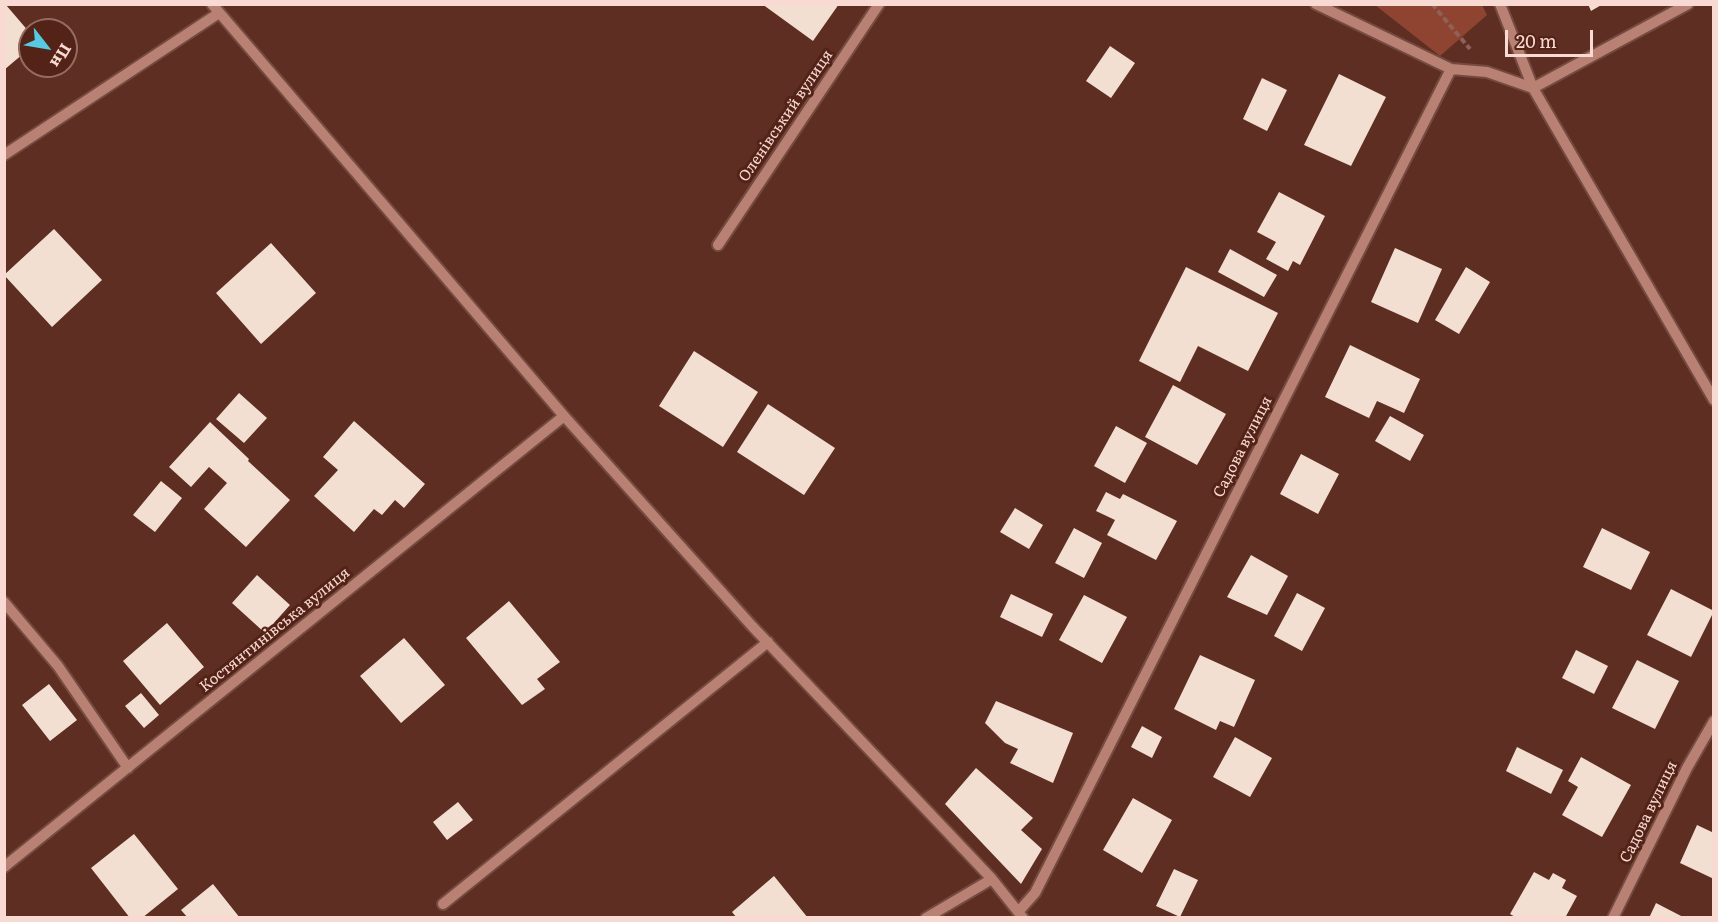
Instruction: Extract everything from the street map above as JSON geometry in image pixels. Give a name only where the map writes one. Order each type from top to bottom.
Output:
[{"type":"street","name":"Оленівський вулиця","points":[[718,245],[879,4]]},
{"type":"street","points":[[1316,4],[1451,69],[1487,72],[1533,88],[1688,4]]},
{"type":"street","points":[[1500,4],[1533,88],[1713,400]]},
{"type":"street","points":[[4,155],[216,9],[564,416],[768,642],[992,879],[1021,914]]},
{"type":"street","name":"Садова вулиця","points":[[1021,914],[1035,893],[1451,69]]},
{"type":"street","name":"Костянтинівська вулиця","points":[[4,867],[564,416]]},
{"type":"street","points":[[4,602],[58,666],[128,768]]},
{"type":"street","points":[[443,904],[768,642]]},
{"type":"street","name":"Садова вулиця","points":[[1613,918],[1687,768],[1713,721]]},
{"type":"street","points":[[926,918],[992,879]]},
{"type":"path","points":[[1432,4],[1487,72]]},
{"type":"shaded area","points":[[1375,5],[1482,5],[1487,15],[1440,56]]},
{"type":"building","points":[[762,4],[839,4],[813,41]]},
{"type":"building","points":[[1588,4],[1603,4],[1591,11]]},
{"type":"building","points":[[6,5],[18,19],[18,58],[4,70]]},
{"type":"building","points":[[1110,46],[1135,63],[1111,98],[1086,81]]},
{"type":"building","points":[[1339,74],[1386,97],[1351,166],[1304,145]]},
{"type":"building","points":[[1262,78],[1287,90],[1267,131],[1243,119]]},
{"type":"building","points":[[1279,192],[1325,216],[1300,265],[1293,261],[1288,271],[1266,259],[1276,242],[1257,232]]},
{"type":"building","points":[[54,229],[102,280],[52,327],[4,275]]},
{"type":"building","points":[[271,243],[316,293],[261,344],[216,293]]},
{"type":"building","points":[[1395,248],[1442,269],[1418,323],[1371,302]]},
{"type":"building","points":[[1230,249],[1277,275],[1264,297],[1218,272]]},
{"type":"building","points":[[1186,267],[1278,313],[1248,371],[1198,346],[1180,382],[1139,361]]},
{"type":"building","points":[[1466,267],[1490,282],[1459,334],[1435,320]]},
{"type":"building","points":[[1350,345],[1420,379],[1404,413],[1377,401],[1369,418],[1325,397]]},
{"type":"building","points":[[694,351],[758,392],[723,447],[659,406]]},
{"type":"building","points":[[1173,385],[1226,414],[1197,465],[1145,437]]},
{"type":"building","points":[[239,393],[267,418],[244,443],[216,419]]},
{"type":"building","points":[[768,404],[835,448],[804,495],[737,452]]},
{"type":"building","points":[[1390,416],[1424,435],[1410,461],[1375,441]]},
{"type":"building","points":[[354,421],[425,484],[404,508],[395,500],[382,515],[374,509],[354,532],[314,496],[338,470],[323,457]]},
{"type":"building","points":[[210,422],[290,500],[246,547],[204,509],[227,483],[209,467],[191,487],[169,467]]},
{"type":"building","points":[[1116,426],[1147,443],[1125,483],[1094,466]]},
{"type":"building","points":[[1301,454],[1339,474],[1318,514],[1280,494]]},
{"type":"building","points":[[161,481],[182,498],[155,532],[133,515]]},
{"type":"building","points":[[1106,492],[1120,499],[1123,494],[1177,521],[1156,560],[1107,535],[1115,520],[1096,511]]},
{"type":"building","points":[[1015,508],[1043,525],[1029,549],[1000,532]]},
{"type":"building","points":[[1074,528],[1102,543],[1084,578],[1055,563]]},
{"type":"building","points":[[1602,528],[1650,552],[1631,590],[1583,567]]},
{"type":"building","points":[[1251,555],[1288,576],[1267,615],[1227,597]]},
{"type":"building","points":[[257,575],[290,605],[265,633],[232,603]]},
{"type":"building","points":[[1671,589],[1714,611],[1691,657],[1647,635]]},
{"type":"building","points":[[1297,593],[1325,608],[1302,651],[1274,636]]},
{"type":"building","points":[[1011,594],[1053,614],[1042,637],[1000,617]]},
{"type":"building","points":[[1084,595],[1127,617],[1102,663],[1059,640]]},
{"type":"building","points":[[509,601],[560,662],[537,679],[545,689],[522,705],[466,638]]},
{"type":"building","points":[[167,623],[204,667],[160,705],[123,661]]},
{"type":"building","points":[[404,638],[445,685],[401,723],[360,676]]},
{"type":"building","points":[[1576,650],[1608,666],[1594,694],[1562,678]]},
{"type":"building","points":[[1200,655],[1255,680],[1234,727],[1220,721],[1216,730],[1174,709]]},
{"type":"building","points":[[1637,660],[1679,681],[1655,729],[1612,708]]},
{"type":"building","points":[[49,684],[77,720],[50,741],[22,705]]},
{"type":"building","points":[[141,693],[159,715],[144,728],[125,706]]},
{"type":"building","points":[[996,701],[1073,733],[1053,783],[1010,763],[1018,749],[1005,743],[985,723]]},
{"type":"building","points":[[1142,726],[1162,737],[1152,758],[1131,747]]},
{"type":"building","points":[[1235,737],[1272,758],[1250,797],[1213,777]]},
{"type":"building","points":[[1517,747],[1563,770],[1551,794],[1506,771]]},
{"type":"building","points":[[1581,757],[1631,785],[1602,837],[1562,815],[1578,787],[1568,781]]},
{"type":"building","points":[[976,768],[1033,818],[1021,830],[1042,849],[1021,884],[945,804]]},
{"type":"building","points":[[1133,798],[1172,820],[1142,873],[1103,850]]},
{"type":"building","points":[[458,802],[473,820],[447,840],[433,822]]},
{"type":"building","points":[[1697,825],[1714,833],[1714,879],[1680,863]]},
{"type":"building","points":[[134,834],[178,889],[142,918],[130,918],[91,868]]},
{"type":"building","points":[[1174,869],[1198,880],[1180,917],[1156,906]]},
{"type":"building","points":[[1534,872],[1549,880],[1553,873],[1566,880],[1562,888],[1577,896],[1565,918],[1517,918],[1510,914]]},
{"type":"building","points":[[774,876],[808,918],[737,918],[732,912]]},
{"type":"building","points":[[213,884],[240,918],[188,918],[181,910]]},
{"type":"building","points":[[1656,903],[1685,918],[1649,918]]}]
